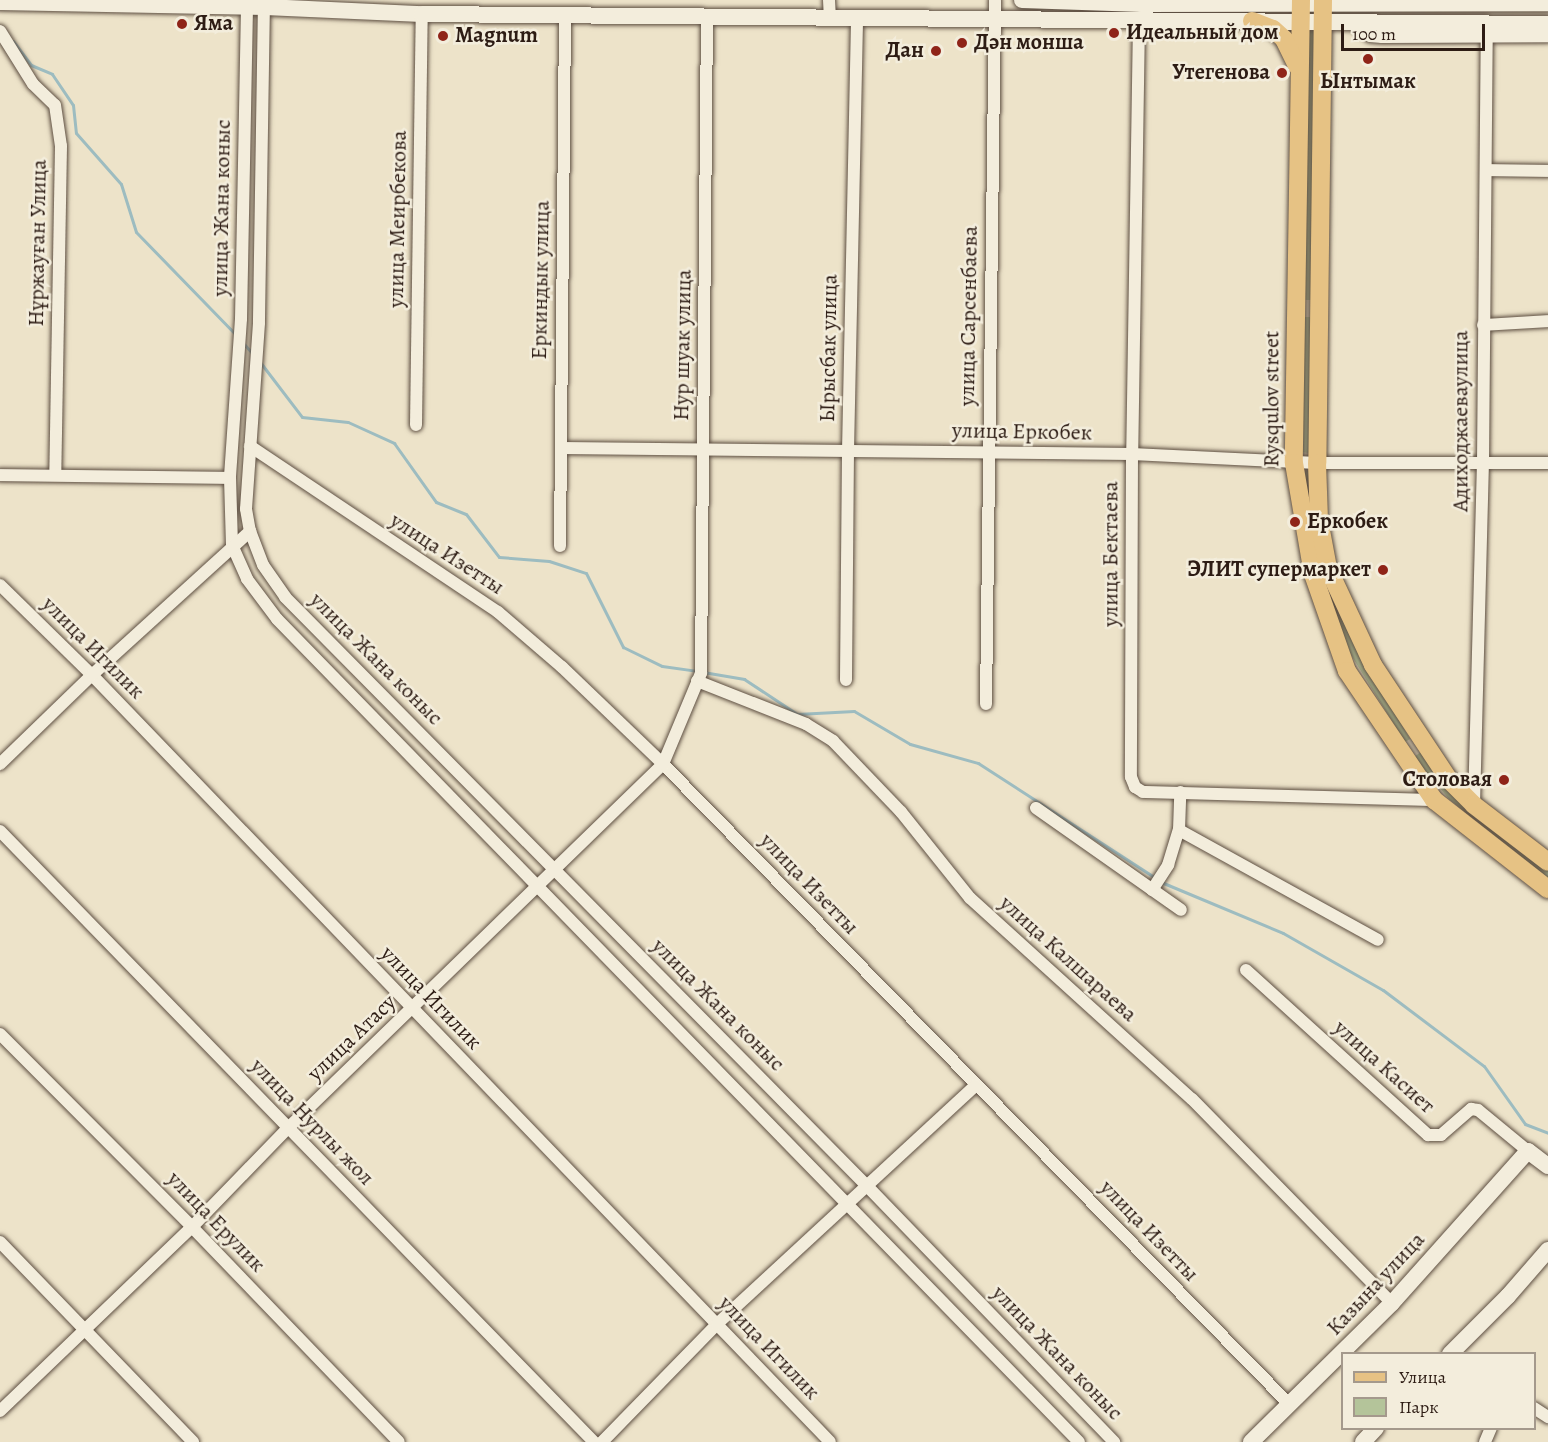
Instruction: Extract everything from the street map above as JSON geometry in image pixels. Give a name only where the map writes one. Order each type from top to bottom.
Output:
[{"type":"main road","points":[[1022,0],[1141,8],[1252,21],[1272,29],[1284,39],[1300,72]]},
{"type":"main road","points":[[0,2],[264,4],[422,14],[707,17],[830,8],[857,17],[994,20],[1141,8],[1263,3],[1301,9],[1323,9],[1358,2],[1548,3]]},
{"type":"main road","points":[[1252,21],[1301,9]]},
{"type":"main road","name":"Rysqulov street","points":[[1301,9],[1294,463],[1312,574],[1347,671],[1434,800],[1548,889]]},
{"type":"main road","points":[[1323,9],[1351,22],[1548,24]]},
{"type":"main road","name":"Rysqulov street","points":[[1323,9],[1317,463],[1319,520],[1328,568],[1370,660],[1449,780],[1474,805],[1548,862]]},
{"type":"main road","points":[[1296,311],[1319,311]]},
{"type":"main road","points":[[1404,755],[1424,742]]},
{"type":"main road","points":[[1528,1151],[1548,1166]]},
{"type":"main road","name":"Казына улица","points":[[1343,1352],[1392,1303],[1528,1151]]},
{"type":"main road","points":[[1456,1352],[1548,1250]]},
{"type":"main road","name":"Казына улица","points":[[1251,1442],[1341,1354]]},
{"type":"main road","points":[[1363,1442],[1374,1430]]},
{"type":"street","name":"улица Сарсенбаева","points":[[987,704],[988,453],[995,0]]},
{"type":"street","name":"улица Жана коныс","points":[[245,4],[241,319],[230,478],[232,545],[247,579],[277,619],[537,888],[849,1203],[1078,1442]]},
{"type":"street","name":"улица Жана коныс","points":[[264,4],[259,323],[246,509],[250,531],[263,565],[288,600],[867,1186],[1114,1442]]},
{"type":"street","name":"улица Бектаева","points":[[1141,8],[1132,454],[1131,777],[1135,787],[1143,792],[1434,800]]},
{"type":"street","name":"улица Меирбекова","points":[[416,425],[422,14]]},
{"type":"street","name":"Еркиндык улица","points":[[560,546],[565,14]]},
{"type":"street","name":"Нур шуак улица","points":[[699,677],[707,17]]},
{"type":"street","name":"Ырысбак улица","points":[[846,680],[857,17]]},
{"type":"street","points":[[1351,22],[1370,36],[1548,36]]},
{"type":"street","name":"Нұржауған Улица","points":[[0,31],[33,84],[55,105],[61,146],[55,475]]},
{"type":"street","name":"Адиходжаеваулица","points":[[1474,805],[1483,464],[1482,325],[1487,37]]},
{"type":"street","points":[[1486,170],[1548,171]]},
{"type":"street","points":[[1482,325],[1548,321]]},
{"type":"street","name":"улица Изетты","points":[[250,446],[498,612],[562,667],[663,764],[1290,1405]]},
{"type":"street","name":"улица Еркобек","points":[[561,448],[1132,454],[1294,463],[1548,463]]},
{"type":"street","points":[[0,475],[230,478]]},
{"type":"street","points":[[0,764],[92,675],[250,531]]},
{"type":"street","name":"улица Игилик","points":[[0,585],[92,675],[830,1442]]},
{"type":"street","name":"улица Жана коныс","points":[[277,619],[288,600]]},
{"type":"street","name":"улица Атасу","points":[[0,1411],[192,1227],[288,1128],[663,764],[699,677]]},
{"type":"street","name":"улица Калшараева","points":[[699,677],[806,724],[833,741],[901,812],[970,898],[1192,1099],[1392,1303]]},
{"type":"street","points":[[1152,890],[1168,865],[1179,830],[1180,792]]},
{"type":"street","points":[[1036,808],[1181,910]]},
{"type":"street","points":[[1179,830],[1378,940]]},
{"type":"street","name":"улица Нурлы жол","points":[[0,831],[594,1442]]},
{"type":"street","name":"улица Касиет","points":[[1246,970],[1428,1134],[1441,1135],[1471,1109],[1478,1110],[1528,1151]]},
{"type":"street","name":"улица Ерулик","points":[[0,1034],[192,1227],[399,1442]]},
{"type":"street","points":[[602,1442],[717,1324],[976,1085]]},
{"type":"street","points":[[0,1242],[193,1442]]},
{"type":"green space","points":[[1306,31],[1315,31],[1311,300],[1301,300]]},
{"type":"green space","points":[[1303,317],[1312,317],[1309,453],[1301,452]]},
{"type":"green space","points":[[1311,470],[1323,572],[1350,637],[1410,739],[1405,742],[1343,642],[1318,572],[1302,472]]},
{"type":"green space","points":[[1421,752],[1548,870],[1548,878],[1449,799],[1414,757]]},
{"type":"waterway","points":[[13,41],[31,65],[52,74],[73,105],[76,133],[121,184],[136,232],[236,335]]},
{"type":"waterway","points":[[244,344],[254,355]]},
{"type":"waterway","points":[[260,362],[302,417],[348,422],[394,443],[436,502],[466,514],[499,557],[549,561],[586,573],[623,647],[662,666],[697,671]]},
{"type":"waterway","points":[[703,672],[744,679],[797,714],[854,711],[910,744],[978,763],[1156,878]]},
{"type":"waterway","points":[[1161,882],[1283,933],[1383,990],[1484,1066],[1525,1124],[1548,1133]]},
{"type":"place","name":"Яма","points":[[182,24]]},
{"type":"place","name":"Идеальный дом","points":[[1114,33]]},
{"type":"place","name":"Magnum","points":[[443,36]]},
{"type":"place","name":"Дән монша","points":[[962,43]]},
{"type":"place","name":"Дан","points":[[936,51]]},
{"type":"place","name":"Ынтымак","points":[[1368,59]]},
{"type":"place","name":"Утегенова","points":[[1282,73]]},
{"type":"place","name":"Еркобек","points":[[1295,522]]},
{"type":"place","name":"ЭЛИТ супермаркет","points":[[1383,570]]},
{"type":"place","name":"Столовая","points":[[1504,780]]}]
